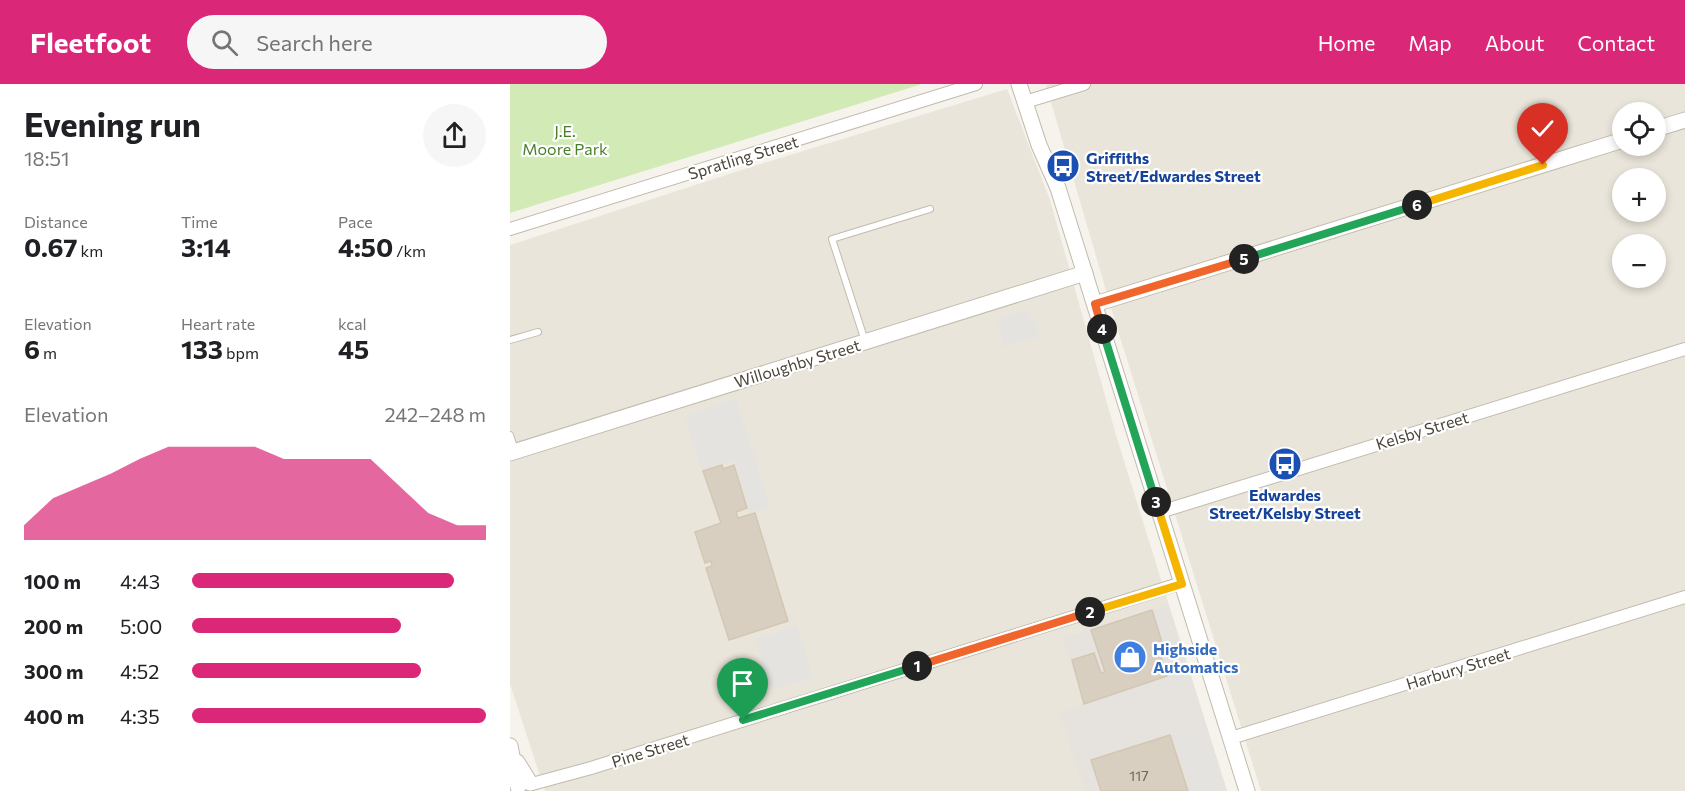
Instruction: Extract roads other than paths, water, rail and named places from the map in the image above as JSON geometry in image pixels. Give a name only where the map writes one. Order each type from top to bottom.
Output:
[{"type":"street","name":"Spratling Street","points":[[510,229],[976,84]]},
{"type":"street","points":[[1019,84],[1030,101]]},
{"type":"street","points":[[1029,84],[1030,101],[1247,791]]},
{"type":"street","points":[[1030,101],[1084,84]]},
{"type":"street","points":[[1666,126],[1685,120]]},
{"type":"street","points":[[1095,304],[1612,143]]},
{"type":"street","name":"Willoughby Street","points":[[513,452],[1085,273]]},
{"type":"street","name":"Kelsby Street","points":[[1160,512],[1685,349]]},
{"type":"street","name":"Pine Street","points":[[528,788],[1182,584]]},
{"type":"street","name":"Harbury Street","points":[[1231,738],[1685,597]]},
{"type":"street","points":[[511,748],[528,788]]},
{"type":"lane","points":[[865,342],[832,239],[930,209]]},
{"type":"lane","points":[[510,340],[537,332]]},
{"type":"lane","points":[[510,435],[513,452]]},
{"type":"place","name":"Griffiths Street/Edwardes Street","points":[[1063,166]]},
{"type":"place","name":"Edwardes Street/Kelsby Street","points":[[1285,464]]},
{"type":"place","name":"Highside Automatics","points":[[1130,657]]},
{"type":"park label","name":"J.E. Moore Park","points":[[565,139]]}]
